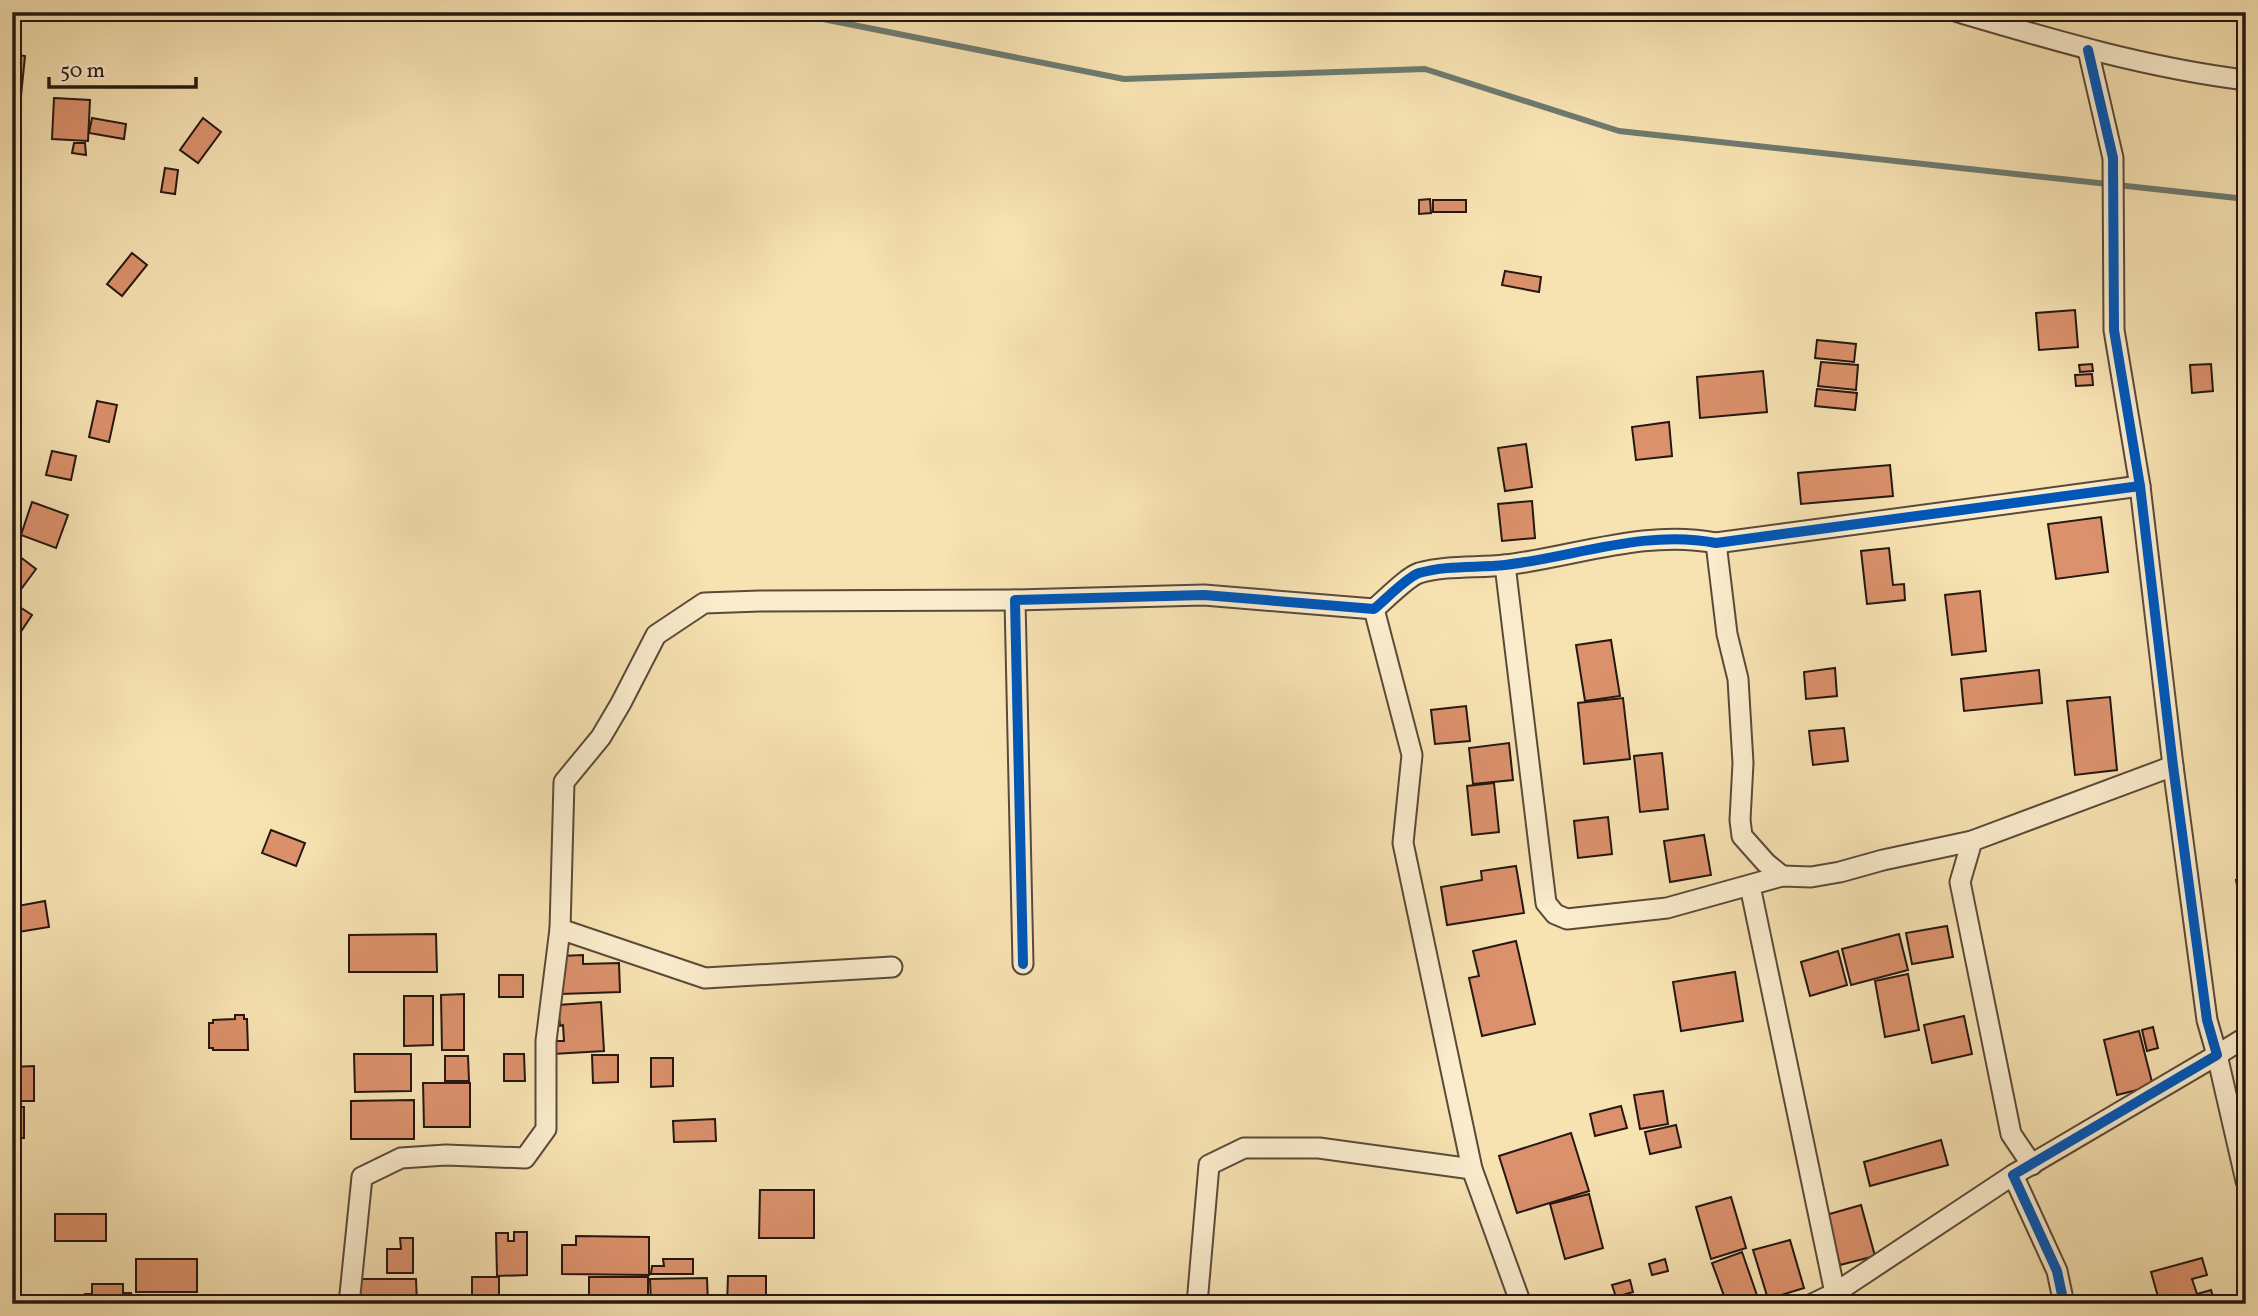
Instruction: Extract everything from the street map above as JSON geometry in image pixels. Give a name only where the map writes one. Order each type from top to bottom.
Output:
[{"type":"street","points":[[1958,12],[2088,50],[2208,75],[2246,80]]},
{"type":"street","points":[[2088,50],[2113,158],[2114,330],[2140,486],[2207,1020],[2246,1181]]},
{"type":"street","points":[[349,1304],[362,1177],[401,1158],[446,1155],[525,1158],[546,1129],[546,1041],[560,929],[564,782],[601,737],[656,635],[704,603],[1204,595],[1374,610],[1417,573],[1505,565],[1608,546],[1674,539],[1716,542],[2140,486]]},
{"type":"street","points":[[1716,542],[1727,634],[1738,679],[1743,763],[1740,820],[1742,836],[1766,863],[1782,876]]},
{"type":"street","points":[[1505,565],[1546,903],[1555,914],[1567,919],[1667,908],[1782,876],[1811,877],[1840,872],[1972,841],[2173,765]]},
{"type":"street","points":[[1015,600],[1023,964]]},
{"type":"street","points":[[1374,610],[1412,755],[1404,843],[1472,1169],[1521,1304]]},
{"type":"street","points":[[1972,841],[1959,882],[2011,1134],[2032,1165]]},
{"type":"street","points":[[1750,886],[1836,1299]]},
{"type":"street","points":[[560,929],[705,978],[892,967]]},
{"type":"street","points":[[1812,1304],[1836,1299],[2013,1175],[2246,1037]]},
{"type":"street","points":[[1197,1304],[1209,1165],[1232,1153],[1244,1148],[1319,1148],[1472,1169]]},
{"type":"street","points":[[2013,1175],[2057,1271],[2064,1304]]},
{"type":"building","points":[[12,54],[25,56],[21,96],[12,95]]},
{"type":"building","points":[[54,98],[90,100],[88,141],[52,139]]},
{"type":"building","points":[[92,118],[126,124],[124,139],[89,133]]},
{"type":"building","points":[[203,118],[221,132],[198,163],[180,150]]},
{"type":"building","points":[[74,143],[85,143],[86,155],[72,153]]},
{"type":"building","points":[[165,168],[178,170],[175,194],[161,192]]},
{"type":"building","points":[[1430,199],[1431,213],[1419,214],[1419,200]]},
{"type":"building","points":[[1433,200],[1466,200],[1466,212],[1433,212]]},
{"type":"building","points":[[132,253],[147,265],[122,296],[107,284]]},
{"type":"building","points":[[1505,271],[1541,277],[1539,292],[1502,285]]},
{"type":"building","points":[[2075,310],[2078,347],[2039,350],[2036,313]]},
{"type":"building","points":[[1817,340],[1856,344],[1854,362],[1815,358]]},
{"type":"building","points":[[1821,362],[1858,365],[1856,390],[1818,386]]},
{"type":"building","points":[[2092,364],[2093,371],[2080,372],[2079,365]]},
{"type":"building","points":[[2211,364],[2213,391],[2192,393],[2190,365]]},
{"type":"building","points":[[1763,371],[1767,412],[1700,418],[1697,377]]},
{"type":"building","points":[[2092,374],[2093,385],[2076,386],[2075,375]]},
{"type":"building","points":[[1817,389],[1857,393],[1855,410],[1815,406]]},
{"type":"building","points":[[97,401],[117,405],[109,442],[89,437]]},
{"type":"building","points":[[1669,422],[1672,456],[1636,460],[1632,427]]},
{"type":"building","points":[[1526,444],[1532,487],[1505,491],[1498,448]]},
{"type":"building","points":[[52,451],[76,456],[71,480],[46,475]]},
{"type":"building","points":[[1890,465],[1893,496],[1801,504],[1798,473]]},
{"type":"building","points":[[1532,501],[1535,538],[1502,541],[1498,504]]},
{"type":"building","points":[[32,502],[68,515],[56,548],[21,535]]},
{"type":"building","points":[[2101,517],[2108,572],[2056,579],[2048,524]]},
{"type":"building","points":[[1889,548],[1893,585],[1904,584],[1905,600],[1867,604],[1861,551]]},
{"type":"building","points":[[15,553],[36,569],[19,592],[12,586],[12,557]]},
{"type":"building","points":[[1980,591],[1986,651],[1952,655],[1945,595]]},
{"type":"building","points":[[12,602],[32,615],[14,642],[12,641]]},
{"type":"building","points":[[1611,640],[1620,696],[1585,701],[1576,645]]},
{"type":"building","points":[[1835,668],[1837,696],[1806,699],[1804,672]]},
{"type":"building","points":[[2039,670],[2042,703],[1964,711],[1961,679]]},
{"type":"building","points":[[2110,697],[2117,770],[2075,775],[2067,701]]},
{"type":"building","points":[[1623,698],[1630,759],[1584,764],[1578,703]]},
{"type":"building","points":[[1466,706],[1470,741],[1435,744],[1431,710]]},
{"type":"building","points":[[1844,728],[1848,761],[1813,765],[1809,731]]},
{"type":"building","points":[[1509,743],[1513,780],[1473,784],[1469,748]]},
{"type":"building","points":[[1662,753],[1668,809],[1640,812],[1634,756]]},
{"type":"building","points":[[1494,783],[1499,832],[1472,835],[1467,786]]},
{"type":"building","points":[[1608,817],[1612,854],[1578,858],[1574,821]]},
{"type":"building","points":[[271,830],[305,843],[296,866],[262,853]]},
{"type":"building","points":[[1704,835],[1711,875],[1670,882],[1664,841]]},
{"type":"building","points":[[1516,866],[1524,913],[1447,925],[1441,887],[1482,880],[1481,871]]},
{"type":"building","points":[[2246,878],[2246,898],[2240,899],[2236,880]]},
{"type":"building","points":[[45,901],[49,927],[12,933],[12,907]]},
{"type":"building","points":[[1947,926],[1953,957],[1912,964],[1906,933]]},
{"type":"building","points":[[436,934],[437,972],[349,972],[349,935]]},
{"type":"building","points":[[1899,934],[1908,970],[1851,985],[1842,949]]},
{"type":"building","points":[[1516,941],[1535,1024],[1482,1036],[1469,978],[1479,976],[1473,951]]},
{"type":"building","points":[[1838,951],[1847,985],[1810,996],[1801,962]]},
{"type":"building","points":[[583,955],[583,964],[619,963],[620,992],[561,994],[560,956]]},
{"type":"building","points":[[2246,970],[2246,1007],[2237,973]]},
{"type":"building","points":[[1735,972],[1743,1021],[1681,1031],[1673,982]]},
{"type":"building","points":[[1908,974],[1919,1030],[1885,1037],[1875,981]]},
{"type":"building","points":[[499,975],[523,975],[523,997],[499,997]]},
{"type":"building","points":[[464,994],[464,1050],[442,1050],[441,995]]},
{"type":"building","points":[[404,996],[433,996],[433,1045],[404,1046]]},
{"type":"building","points":[[601,1002],[604,1051],[553,1054],[552,1041],[564,1041],[558,1005]]},
{"type":"building","points":[[235,1015],[244,1015],[244,1019],[247,1019],[248,1050],[209,1048],[209,1023],[213,1023],[213,1020],[235,1019]]},
{"type":"building","points":[[1964,1016],[1972,1054],[1932,1063],[1924,1025]]},
{"type":"building","points":[[2153,1027],[2158,1048],[2147,1051],[2142,1030]]},
{"type":"building","points":[[2139,1031],[2153,1086],[2117,1095],[2104,1040]]},
{"type":"building","points":[[354,1054],[411,1054],[411,1091],[355,1092]]},
{"type":"building","points":[[504,1054],[524,1054],[525,1081],[504,1081]]},
{"type":"building","points":[[592,1055],[618,1055],[618,1082],[593,1083]]},
{"type":"building","points":[[445,1056],[468,1056],[469,1081],[445,1081]]},
{"type":"building","points":[[651,1058],[673,1058],[673,1086],[651,1087]]},
{"type":"building","points":[[34,1066],[34,1101],[12,1101],[12,1067]]},
{"type":"building","points":[[423,1083],[470,1083],[470,1127],[424,1127]]},
{"type":"building","points":[[1663,1091],[1668,1124],[1640,1129],[1634,1095]]},
{"type":"building","points":[[414,1100],[414,1139],[351,1139],[351,1101]]},
{"type":"building","points":[[1621,1106],[1627,1128],[1595,1136],[1590,1114]]},
{"type":"building","points":[[12,1107],[24,1107],[24,1138],[12,1138]]},
{"type":"building","points":[[715,1119],[716,1141],[674,1142],[673,1121]]},
{"type":"building","points":[[1676,1125],[1681,1147],[1650,1154],[1645,1132]]},
{"type":"building","points":[[1571,1133],[1589,1191],[1517,1213],[1499,1156]]},
{"type":"building","points":[[1941,1140],[1948,1165],[1870,1186],[1864,1162]]},
{"type":"building","points":[[760,1190],[814,1190],[814,1238],[759,1238]]},
{"type":"building","points":[[1589,1194],[1603,1248],[1565,1259],[1550,1204]]},
{"type":"building","points":[[1731,1197],[1746,1248],[1711,1259],[1696,1207]]},
{"type":"building","points":[[1861,1205],[1875,1256],[1840,1265],[1826,1215]]},
{"type":"building","points":[[55,1214],[106,1214],[106,1241],[55,1241]]},
{"type":"building","points":[[514,1232],[527,1232],[527,1275],[497,1276],[496,1233],[508,1233],[508,1241],[514,1241]]},
{"type":"building","points":[[576,1236],[649,1237],[649,1275],[562,1274],[562,1245],[576,1245]]},
{"type":"building","points":[[400,1238],[413,1238],[413,1273],[387,1273],[387,1249],[401,1249]]},
{"type":"building","points":[[1790,1240],[1804,1288],[1768,1299],[1753,1250]]},
{"type":"building","points":[[1742,1252],[1760,1304],[1727,1304],[1712,1263]]},
{"type":"building","points":[[2202,1258],[2207,1275],[2192,1279],[2197,1294],[2211,1290],[2215,1304],[2160,1304],[2151,1272]]},
{"type":"building","points":[[136,1259],[197,1259],[197,1292],[136,1292]]},
{"type":"building","points":[[663,1259],[693,1259],[693,1274],[651,1274],[652,1266],[664,1266]]},
{"type":"building","points":[[1665,1259],[1668,1271],[1652,1275],[1649,1264]]},
{"type":"building","points":[[728,1276],[766,1276],[766,1304],[727,1304]]},
{"type":"building","points":[[472,1277],[499,1277],[499,1304],[468,1304],[472,1303]]},
{"type":"building","points":[[589,1277],[648,1277],[648,1304],[589,1304]]},
{"type":"building","points":[[707,1278],[708,1304],[651,1304],[650,1279]]},
{"type":"building","points":[[360,1279],[416,1279],[417,1304],[360,1304]]},
{"type":"building","points":[[1630,1280],[1633,1292],[1616,1297],[1612,1285]]},
{"type":"building","points":[[92,1284],[123,1284],[123,1293],[131,1293],[131,1304],[85,1304],[85,1294],[92,1294]]},
{"type":"building","points":[[426,1303],[464,1304],[426,1304]]},
{"type":"waterway","points":[[788,12],[1124,79],[1425,69],[1619,131],[2246,199]]},
{"type":"cycle path","points":[[2064,1304],[2057,1271],[2013,1175],[2217,1055],[2207,1020],[2173,766],[2140,486],[2114,330],[2113,158],[2088,50]]},
{"type":"cycle path","points":[[1023,964],[1015,600],[1204,595],[1374,609],[1408,579],[1430,570],[1505,565],[1663,539],[1716,543],[2140,486]]}]
